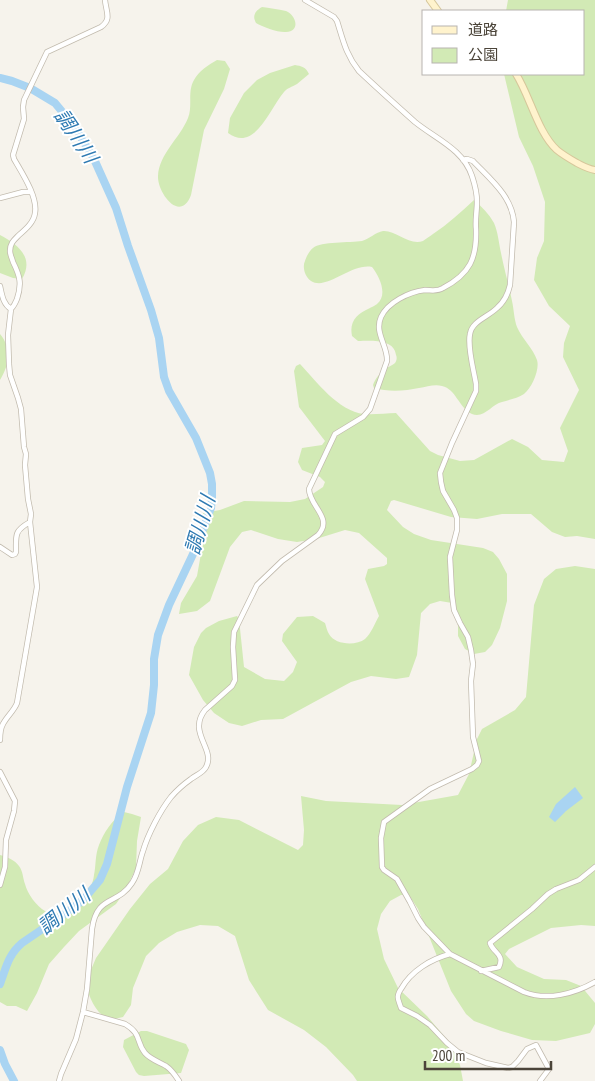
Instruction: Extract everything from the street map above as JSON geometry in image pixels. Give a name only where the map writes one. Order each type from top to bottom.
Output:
[{"type":"main road","points":[[517,75],[548,141],[569,159],[595,170]]},
{"type":"street","points":[[0,740],[0,730],[17,703],[30,621],[37,593],[21,409],[10,375],[8,335],[11,309],[14,307],[20,281],[20,275],[10,254],[10,246],[32,222],[35,206],[31,192],[13,154],[24,119],[23,108],[27,94],[47,52],[106,24],[108,18],[105,0]]},
{"type":"street","points":[[59,1081],[76,1039],[83,1012],[93,920],[96,912],[100,907],[122,894],[130,886],[137,876],[143,850],[160,814],[170,798],[206,767],[207,753],[198,728],[199,720],[205,710],[232,686],[235,680],[234,632],[257,585],[290,555],[323,530],[323,518],[311,499],[309,489],[335,434],[363,417],[370,409],[388,361],[379,326],[383,313],[404,295],[424,290],[438,291],[444,288],[461,276],[469,267],[474,255],[476,191],[472,176],[463,160],[450,147],[417,123],[358,71],[347,52],[337,21],[334,17],[305,0]]},
{"type":"street","points":[[463,160],[473,161],[507,199],[514,222],[509,292],[505,300],[497,308],[473,326],[470,334],[470,343],[476,391],[440,473],[443,491],[457,518],[457,530],[450,557],[452,595],[454,610],[468,637],[471,650],[473,664],[471,682],[473,737],[479,761],[472,769],[430,789],[384,822],[380,838],[382,867],[397,879],[424,928],[450,954],[481,971],[524,992],[543,997],[579,990],[595,982]]},
{"type":"street","points":[[0,198],[23,192],[31,192]]},
{"type":"street","points":[[0,286],[6,306],[11,309]]},
{"type":"street","points":[[0,548],[12,555],[15,554],[18,530],[30,522]]},
{"type":"street","points":[[0,772],[15,801],[6,840],[5,867],[0,885]]},
{"type":"street","points":[[481,971],[499,967],[500,957],[490,946],[490,943],[497,936],[548,894],[579,880],[595,867]]},
{"type":"street","points":[[450,954],[441,956],[426,964],[406,979],[397,998],[401,1008],[430,1025],[458,1052],[486,1063],[508,1068],[512,1067],[527,1049],[536,1045],[549,1069],[540,1081]]},
{"type":"street","points":[[83,1012],[119,1022],[131,1028],[138,1036],[145,1053],[168,1067],[179,1081]]},
{"type":"green space","points":[[508,0],[595,0],[595,539],[577,536],[565,537],[552,532],[531,514],[502,514],[477,519],[451,517],[394,500],[391,501],[387,510],[403,527],[414,534],[431,540],[483,548],[493,552],[499,559],[507,574],[507,601],[500,628],[492,645],[485,652],[474,654],[465,649],[458,636],[458,613],[452,603],[440,601],[430,604],[421,613],[417,655],[409,677],[396,679],[371,676],[351,682],[283,719],[261,720],[242,726],[229,723],[214,713],[203,700],[189,675],[194,647],[201,633],[206,628],[219,621],[237,616],[239,619],[244,667],[265,679],[284,681],[293,672],[297,662],[282,641],[283,634],[297,617],[313,616],[325,623],[328,633],[332,638],[341,642],[356,643],[365,639],[379,616],[365,579],[368,569],[384,566],[387,564],[387,558],[359,533],[345,530],[316,539],[297,542],[278,539],[251,530],[242,532],[230,547],[210,601],[197,611],[179,614],[181,603],[197,576],[202,548],[203,513],[220,510],[244,501],[290,502],[305,499],[323,487],[325,482],[320,477],[302,470],[298,462],[302,448],[322,445],[325,441],[299,407],[294,371],[296,366],[300,364],[329,395],[354,412],[364,414],[396,413],[430,451],[438,455],[460,461],[474,460],[512,439],[528,447],[542,460],[564,462],[568,451],[560,428],[579,390],[563,357],[564,343],[570,326],[549,306],[534,280],[537,258],[544,241],[545,202],[533,166],[519,137],[504,75],[585,75],[585,10],[506,10]]},
{"type":"green space","points":[[262,7],[283,10],[289,13],[294,19],[294,29],[279,32],[256,23],[255,14]]},
{"type":"green space","points":[[217,60],[225,61],[230,69],[224,89],[204,130],[191,195],[181,207],[175,206],[165,197],[161,190],[158,176],[159,168],[188,118],[191,89],[194,80],[204,68]]},
{"type":"green space","points":[[295,65],[305,68],[309,74],[285,91],[261,126],[254,133],[246,137],[238,138],[228,133],[230,118],[244,93],[257,80],[270,73]]},
{"type":"green space","points":[[474,200],[488,214],[495,227],[516,324],[538,364],[535,378],[524,394],[498,403],[480,415],[472,414],[464,408],[451,391],[442,386],[433,385],[396,391],[374,388],[373,385],[380,374],[396,362],[397,357],[391,346],[386,343],[358,341],[352,336],[351,331],[355,319],[365,310],[376,304],[382,296],[382,286],[378,276],[372,267],[364,267],[332,280],[317,283],[307,277],[304,266],[309,252],[317,246],[329,243],[362,241],[383,231],[388,231],[408,240],[423,241]]},
{"type":"green space","points":[[0,235],[18,247],[25,258],[25,271],[22,279],[0,273]]},
{"type":"green space","points":[[0,334],[4,339],[8,357],[0,380]]},
{"type":"green space","points":[[575,566],[595,569],[595,926],[581,925],[551,928],[509,949],[505,954],[517,967],[544,979],[566,980],[581,986],[595,1003],[595,1024],[590,1033],[556,1041],[532,1040],[474,1021],[466,1014],[451,991],[418,909],[409,895],[401,895],[390,901],[381,914],[377,929],[384,959],[398,988],[427,1016],[450,1043],[460,1065],[463,1081],[357,1081],[326,1047],[304,1030],[268,1010],[249,980],[235,936],[218,926],[200,925],[177,932],[159,943],[146,956],[133,988],[131,1005],[123,1017],[110,1020],[97,1010],[85,984],[96,958],[150,884],[168,869],[183,841],[198,825],[216,817],[239,820],[298,850],[303,845],[304,830],[301,796],[326,801],[402,805],[458,795],[469,774],[477,739],[482,729],[515,710],[526,697],[534,605],[544,579],[556,569]]},
{"type":"green space","points":[[124,812],[141,817],[137,841],[136,868],[125,891],[116,904],[79,931],[49,964],[27,1011],[16,1006],[7,1006],[0,1002],[0,855],[13,860],[19,866],[28,891],[45,911],[57,913],[70,909],[88,893],[93,881],[97,852],[101,840],[112,823]]},
{"type":"green space","points":[[141,1031],[147,1031],[186,1044],[189,1050],[181,1073],[144,1076],[136,1072],[123,1047],[124,1040]]},
{"type":"water","points":[[575,787],[583,798],[555,822],[549,817],[556,804]]},
{"type":"waterway","name":"調川川","points":[[0,78],[30,88],[55,103],[74,126],[94,159],[116,208],[151,310],[159,338],[164,377],[169,391],[196,438],[210,473],[212,484],[211,508],[158,635],[154,659],[151,713],[127,787],[107,864],[100,880],[83,900],[17,948],[8,962],[0,984]]},
{"type":"waterway","name":"調川川","points":[[0,1050],[14,1081]]}]
